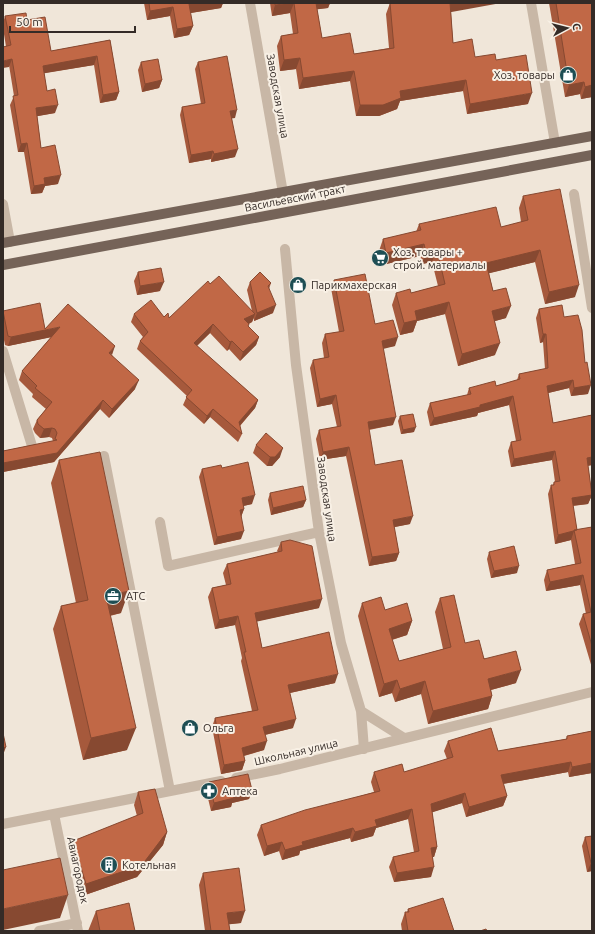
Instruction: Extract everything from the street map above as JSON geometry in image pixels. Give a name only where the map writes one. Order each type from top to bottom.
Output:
[{"type":"main road","name":"Васильевский тракт","points":[[7,242],[592,136]]},
{"type":"main road","name":"Васильевский тракт","points":[[3,265],[592,155]]},
{"type":"street","name":"Заводская улица","points":[[250,3],[282,193]]},
{"type":"street","points":[[531,3],[555,142]]},
{"type":"street","points":[[574,194],[592,308]]},
{"type":"street","points":[[3,204],[7,242]]},
{"type":"street","name":"Заводская улица","points":[[285,249],[296,365],[319,532],[341,643],[361,711],[364,749]]},
{"type":"street","points":[[3,351],[32,446]]},
{"type":"street","points":[[104,456],[170,791]]},
{"type":"street","points":[[160,522],[168,566],[319,532]]},
{"type":"street","name":"Школьная улица","points":[[3,824],[280,769],[592,692]]},
{"type":"street","points":[[361,711],[404,738]]},
{"type":"street","name":"Авиагородок","points":[[54,814],[78,927]]},
{"type":"street","points":[[39,931],[78,927]]},
{"type":"building","points":[[149,3],[197,3],[189,4],[193,26],[177,29],[173,7],[150,11]]},
{"type":"building","points":[[275,3],[292,3],[275,5]]},
{"type":"building","points":[[294,3],[316,3],[322,38],[350,33],[354,54],[394,48],[390,3],[450,3],[453,43],[472,39],[475,57],[495,54],[496,60],[526,55],[532,93],[470,104],[466,80],[400,91],[401,98],[383,105],[360,105],[354,71],[303,78],[300,58],[284,60],[281,36],[298,33]]},
{"type":"building","points":[[556,3],[592,3],[592,85],[585,87],[584,82],[569,85]]},
{"type":"building","points":[[26,13],[27,20],[45,17],[51,51],[110,40],[119,92],[103,95],[97,56],[43,66],[47,91],[55,89],[58,105],[36,108],[41,148],[55,145],[61,175],[44,178],[45,184],[34,186],[27,143],[21,144],[13,96],[18,95],[12,59],[3,61],[3,47],[11,45],[5,16]]},
{"type":"building","points":[[227,56],[237,110],[230,111],[238,149],[214,154],[213,151],[191,155],[182,107],[205,103],[198,62]]},
{"type":"building","points":[[158,59],[162,80],[145,84],[141,62]]},
{"type":"building","points":[[560,189],[579,285],[549,292],[540,250],[486,263],[493,291],[506,288],[511,306],[492,311],[500,343],[462,354],[449,302],[415,311],[417,320],[404,323],[396,293],[410,289],[411,293],[445,284],[437,250],[426,252],[424,244],[386,253],[383,239],[421,230],[419,224],[496,207],[501,227],[528,220],[523,196]]},
{"type":"building","points":[[161,268],[164,282],[140,286],[138,272]]},
{"type":"building","points":[[260,272],[271,283],[268,286],[276,305],[257,313],[250,282]]},
{"type":"building","points":[[365,274],[375,324],[393,320],[398,337],[382,341],[396,417],[368,422],[375,465],[402,460],[413,516],[393,520],[399,553],[372,557],[349,447],[323,452],[319,430],[341,426],[336,395],[320,399],[313,360],[329,357],[325,334],[344,331],[334,280]]},
{"type":"building","points":[[219,276],[255,314],[244,319],[249,324],[248,326],[259,337],[243,352],[232,341],[230,342],[213,324],[194,343],[258,400],[239,422],[242,434],[213,409],[207,416],[186,397],[192,390],[140,341],[148,332],[134,314],[151,300],[164,317],[168,313],[169,318],[208,281],[210,284]]},
{"type":"building","points":[[40,303],[45,329],[68,304],[115,346],[109,353],[139,380],[112,409],[103,400],[57,453],[3,463],[3,451],[57,440],[55,439],[57,433],[55,429],[44,429],[38,424],[37,420],[52,402],[35,388],[37,386],[22,371],[60,327],[11,337],[8,336],[3,311]]},
{"type":"building","points":[[562,305],[564,317],[578,315],[582,330],[585,363],[587,362],[591,385],[574,388],[573,380],[547,386],[553,423],[592,415],[592,457],[587,458],[592,495],[572,498],[577,530],[558,535],[551,485],[554,485],[554,482],[560,481],[555,451],[514,459],[511,442],[521,440],[513,396],[480,405],[480,407],[434,418],[430,403],[471,394],[469,388],[495,381],[496,386],[520,379],[519,374],[548,368],[546,334],[543,334],[539,309]]},
{"type":"building","points":[[413,414],[416,427],[403,430],[400,416]]},
{"type":"building","points":[[266,433],[283,448],[275,457],[270,457],[256,445]]},
{"type":"building","points":[[100,452],[129,591],[106,596],[136,728],[91,738],[61,606],[88,600],[59,460]]},
{"type":"building","points":[[248,462],[255,495],[242,498],[244,509],[240,510],[244,531],[217,537],[202,469],[221,465],[222,468]]},
{"type":"building","points":[[303,486],[306,500],[273,508],[270,493]]},
{"type":"building","points":[[592,527],[592,646],[583,614],[591,612],[583,575],[550,582],[547,570],[581,563],[574,530]]},
{"type":"building","points":[[290,540],[312,546],[322,599],[255,613],[262,648],[329,632],[338,674],[288,685],[296,719],[263,727],[267,741],[242,748],[245,761],[224,765],[215,718],[258,710],[244,652],[246,652],[238,616],[219,620],[212,588],[231,584],[227,564],[282,551],[281,542]]},
{"type":"building","points":[[514,546],[519,566],[494,571],[489,552]]},
{"type":"building","points":[[454,595],[465,643],[479,640],[484,659],[516,651],[521,670],[488,679],[492,696],[433,711],[425,681],[400,689],[397,680],[384,684],[362,603],[381,597],[385,610],[407,603],[412,621],[389,629],[399,661],[451,647],[440,598]]},
{"type":"building","points":[[491,728],[498,751],[567,739],[567,736],[592,731],[592,763],[572,767],[571,762],[501,775],[507,796],[469,807],[465,793],[431,804],[437,847],[431,848],[434,867],[397,873],[393,857],[419,851],[412,809],[375,820],[377,826],[355,832],[353,828],[302,842],[303,845],[285,850],[282,842],[267,846],[261,825],[305,810],[380,791],[374,772],[402,764],[404,772],[453,757],[448,741]]},
{"type":"building","points":[[3,733],[6,747],[3,748]]},
{"type":"building","points":[[248,774],[252,790],[233,795],[234,798],[214,803],[209,782]]},
{"type":"building","name":"Котельная","points":[[155,789],[167,832],[142,865],[86,884],[73,841],[143,813],[138,792]]},
{"type":"building","points":[[592,836],[592,862],[591,863],[585,837]]},
{"type":"building","points":[[60,858],[68,895],[3,909],[3,870]]},
{"type":"building","points":[[239,868],[245,911],[227,913],[230,931],[211,931],[203,873]]},
{"type":"building","points":[[443,898],[454,931],[408,931],[405,912],[409,912],[408,909]]},
{"type":"building","points":[[129,903],[135,931],[100,931],[96,911]]},
{"type":"place","name":"Хоз. товары","points":[[568,75]]},
{"type":"place","name":"Хоз. товары + строй. материалы","points":[[380,258]]},
{"type":"place","name":"Парикмахерская","points":[[298,285]]},
{"type":"place","name":"АТС","points":[[113,596]]},
{"type":"place","name":"Ольга","points":[[190,728]]},
{"type":"place","name":"Аптека","points":[[209,791]]},
{"type":"place","name":"Котельная","points":[[109,865]]}]
